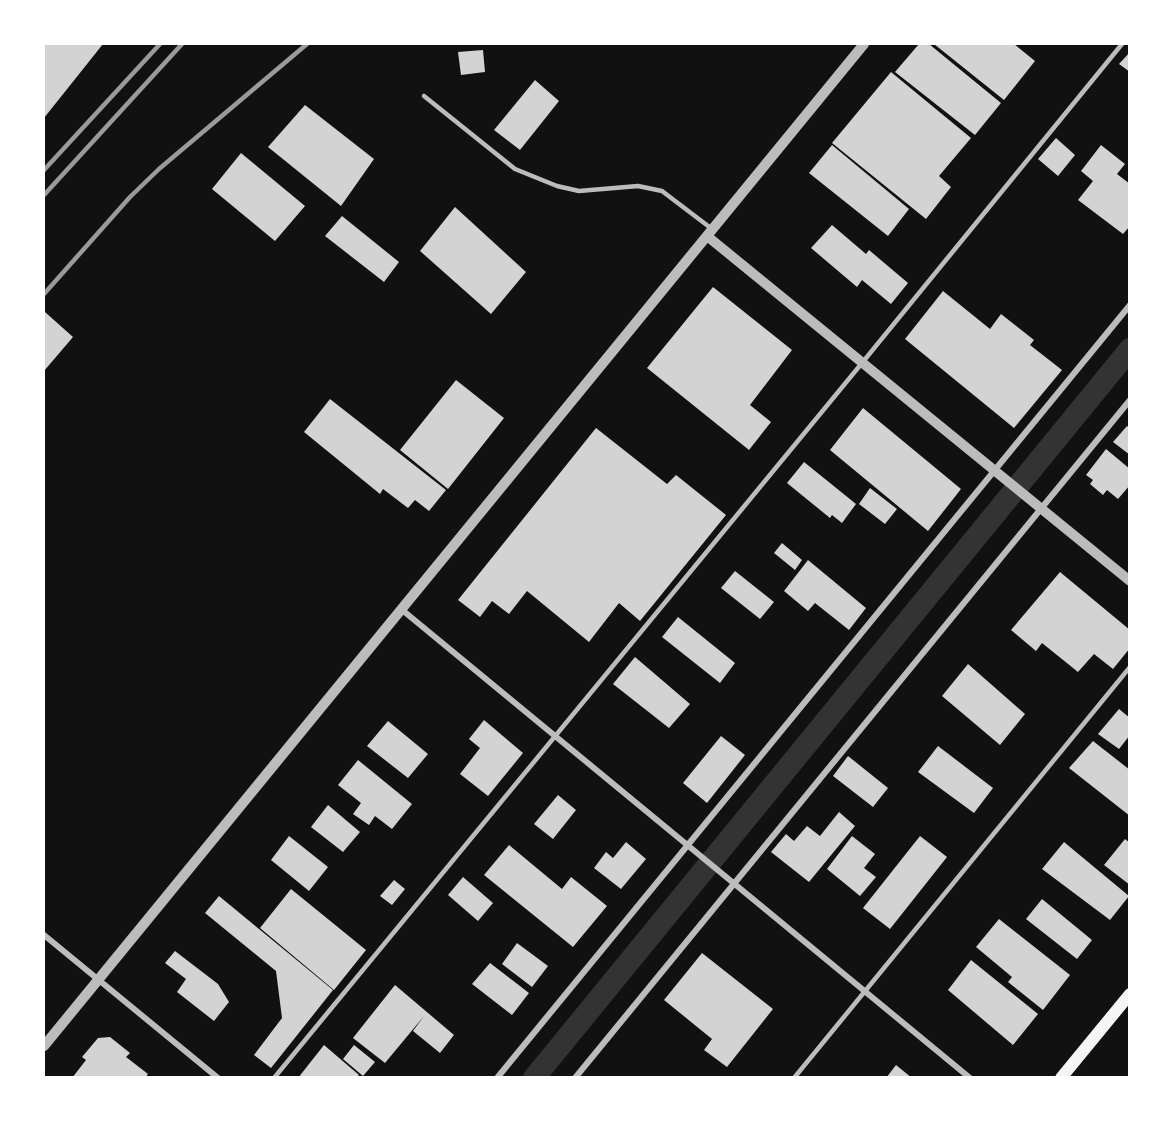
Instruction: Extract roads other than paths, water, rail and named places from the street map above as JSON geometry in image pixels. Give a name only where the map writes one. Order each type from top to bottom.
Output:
[{"type":"main road","points":[[1061,1077],[1130,994]]},
{"type":"street","points":[[44,1046],[864,44]]},
{"type":"street","points":[[709,233],[862,363],[1130,581]]},
{"type":"street","points":[[497,1077],[1130,305]]},
{"type":"street","points":[[575,1077],[1130,400]]},
{"type":"street","points":[[401,609],[970,1077]]},
{"type":"street","points":[[44,935],[218,1077]]},
{"type":"lane","points":[[274,1077],[556,737],[1122,44]]},
{"type":"lane","points":[[424,96],[515,169],[557,186],[579,191],[638,186],[662,191],[709,233]]},
{"type":"lane","points":[[794,1077],[1130,667]]},
{"type":"waterway","points":[[534,1078],[1130,349]]},
{"type":"railway","points":[[44,170],[160,44]]},
{"type":"railway","points":[[44,195],[182,44]]},
{"type":"railway","points":[[44,294],[130,197],[159,169],[307,44]]}]
